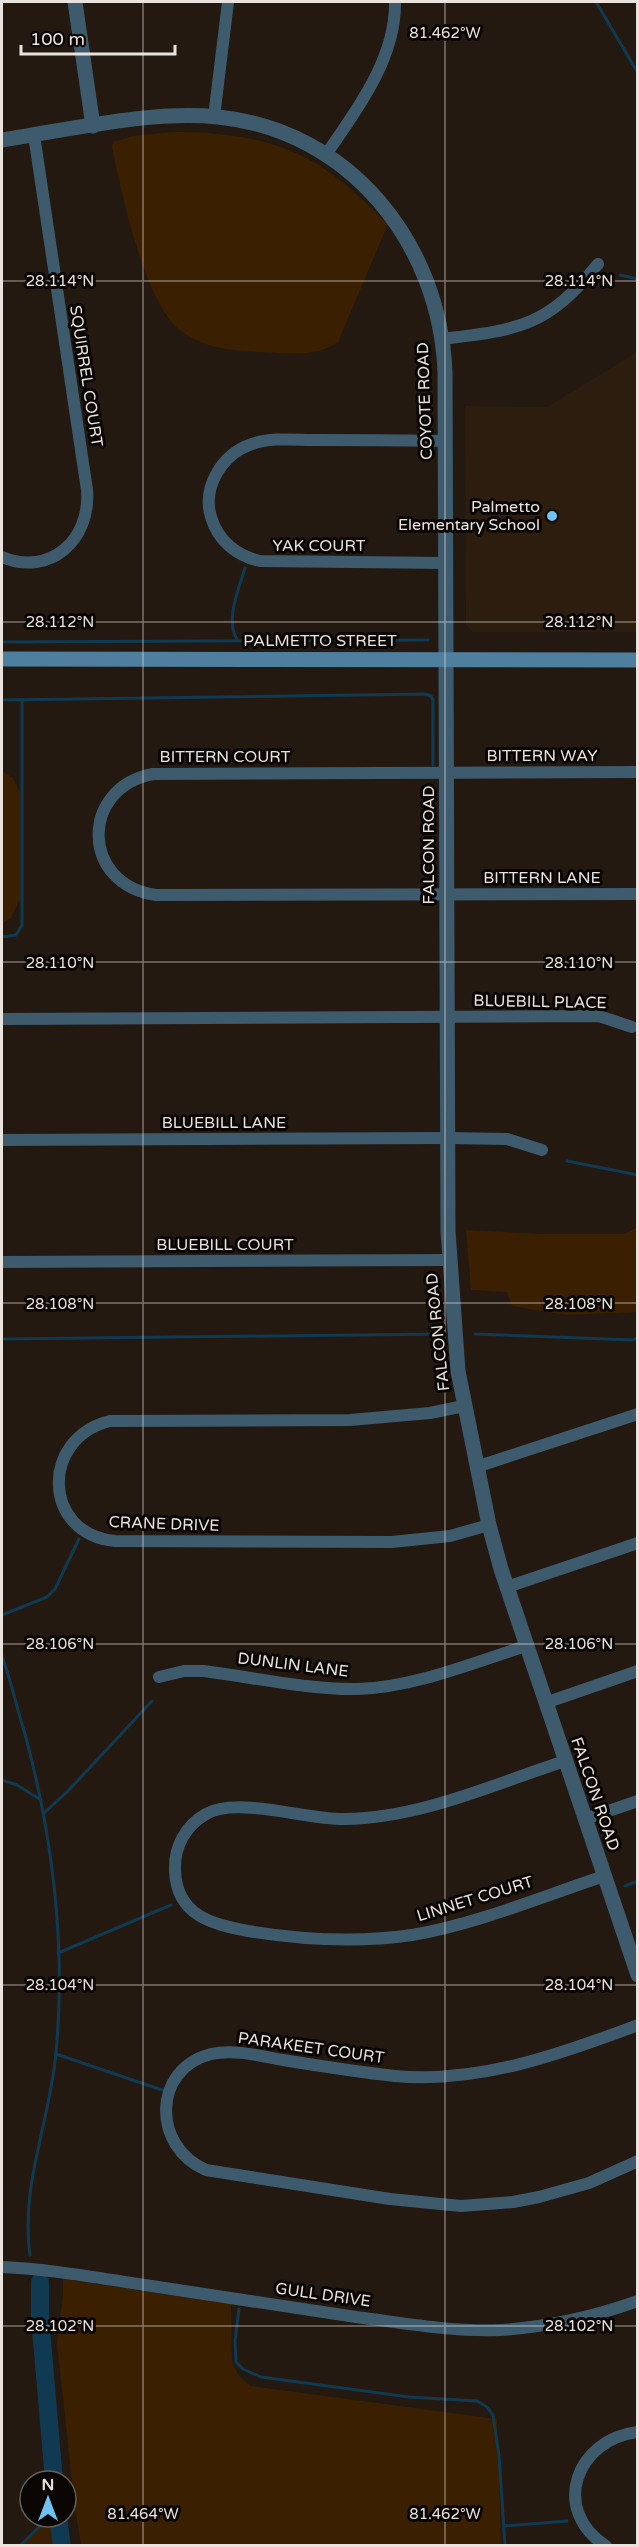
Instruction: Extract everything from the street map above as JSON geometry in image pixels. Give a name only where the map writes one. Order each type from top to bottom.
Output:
[{"type":"main road","name":"PALMETTO STREET","points":[[2,659],[638,660]]},
{"type":"street","points":[[75,2],[93,126]]},
{"type":"street","points":[[214,117],[228,2]]},
{"type":"street","points":[[325,156],[357,109],[377,71],[391,31],[395,2]]},
{"type":"street","name":"COYOTE ROAD","points":[[2,140],[156,117],[214,117],[272,130],[325,156],[363,184],[400,226],[427,277],[442,339],[446,659]]},
{"type":"street","name":"SQUIRREL COURT","points":[[2,557],[27,564],[55,556],[76,537],[87,510],[87,490],[34,135]]},
{"type":"street","points":[[442,339],[496,332],[532,321],[564,302],[598,264]]},
{"type":"street","name":"YAK COURT","points":[[445,441],[290,440],[252,444],[234,453],[220,468],[211,486],[209,507],[218,532],[229,546],[243,556],[260,561],[446,563]]},
{"type":"street","name":"FALCON ROAD","points":[[446,659],[449,1260],[458,1371],[489,1525],[507,1587],[604,1876],[635,1959],[638,1975]]},
{"type":"street","name":"BITTERN WAY","points":[[447,772],[638,772]]},
{"type":"street","name":"BITTERN COURT","points":[[447,772],[144,776],[126,783],[107,803],[100,821],[98,839],[102,856],[111,872],[131,888],[147,894],[447,895]]},
{"type":"street","name":"BITTERN LANE","points":[[447,895],[638,894]]},
{"type":"street","name":"BLUEBILL PLACE","points":[[447,1017],[599,1016],[632,1027]]},
{"type":"street","points":[[2,1019],[447,1017]]},
{"type":"street","name":"BLUEBILL LANE","points":[[2,1140],[507,1139],[542,1150]]},
{"type":"street","name":"BLUEBILL COURT","points":[[2,1262],[449,1260]]},
{"type":"street","name":"CRANE DRIVE","points":[[464,1406],[430,1413],[350,1420],[110,1421],[91,1427],[69,1447],[61,1464],[59,1494],[65,1509],[78,1526],[101,1539],[115,1541],[392,1542],[450,1536],[489,1525]]},
{"type":"street","points":[[476,1467],[638,1414]]},
{"type":"street","points":[[507,1587],[638,1543]]},
{"type":"street","name":"DUNLIN LANE","points":[[159,1677],[184,1671],[203,1671],[331,1688],[357,1689],[409,1682],[526,1646]]},
{"type":"street","points":[[546,1703],[638,1671]]},
{"type":"street","name":"LINNET COURT","points":[[565,1761],[427,1807],[373,1818],[332,1819],[239,1807],[211,1811],[192,1824],[180,1842],[175,1863],[177,1885],[182,1898],[191,1910],[203,1919],[216,1924],[272,1935],[342,1941],[389,1938],[448,1927],[604,1876]]},
{"type":"street","points":[[585,1819],[638,1801]]},
{"type":"street","name":"PARAKEET COURT","points":[[638,2025],[567,2050],[503,2068],[459,2075],[399,2076],[224,2052],[204,2057],[187,2066],[179,2074],[170,2090],[166,2115],[171,2138],[185,2157],[206,2170],[390,2199],[461,2205],[513,2202],[589,2183],[638,2161]]},
{"type":"street","name":"GULL DRIVE","points":[[2,2267],[71,2274],[327,2313],[469,2330],[518,2329],[556,2324],[638,2301]]},
{"type":"street","points":[[606,2546],[594,2536],[580,2517],[576,2502],[578,2475],[588,2457],[601,2444],[614,2437],[638,2432]]},
{"type":"shaded area","points":[[172,132],[236,136],[257,140],[296,153],[340,180],[388,224],[338,342],[320,350],[302,353],[230,350],[209,345],[189,336],[167,316],[145,272],[136,245],[112,147],[113,142],[133,136]]},
{"type":"shaded area","name":"Palmetto Elementary School","points":[[637,352],[637,632],[473,632],[466,625],[465,406],[547,407]]},
{"type":"shaded area","points":[[2,771],[13,778],[20,792],[20,899],[11,918],[3,923]]},
{"type":"shaded area","points":[[637,1227],[637,1312],[566,1315],[512,1306],[507,1292],[471,1290],[466,1230],[542,1234],[625,1234]]},
{"type":"shaded area","points":[[63,2279],[231,2304],[232,2363],[239,2376],[251,2386],[497,2419],[501,2545],[81,2545],[78,2527],[78,2469],[71,2469],[57,2343]]},
{"type":"shaded area","points":[[36,2529],[53,2529],[56,2545],[21,2545]]},
{"type":"waterway","points":[[596,2],[638,73]]},
{"type":"waterway","points":[[620,275],[638,279]]},
{"type":"waterway","points":[[238,641],[234,633],[232,615],[245,568]]},
{"type":"waterway","points":[[2,642],[428,640]]},
{"type":"waterway","points":[[2,700],[425,694],[431,696],[433,700],[433,765]]},
{"type":"waterway","points":[[2,937],[16,935],[22,925],[22,701]]},
{"type":"waterway","points":[[567,1161],[638,1175]]},
{"type":"waterway","points":[[2,1339],[441,1334]]},
{"type":"waterway","points":[[475,1334],[632,1340],[638,1338]]},
{"type":"waterway","points":[[2,1615],[47,1597],[55,1589],[79,1539]]},
{"type":"waterway","points":[[2,1656],[35,1773],[50,1852],[58,1932],[59,2013],[56,2053],[32,2179],[28,2229],[30,2255]]},
{"type":"waterway","points":[[44,1813],[67,1792],[152,1701]]},
{"type":"waterway","points":[[2,1780],[17,1785],[41,1800]]},
{"type":"waterway","points":[[625,1886],[638,1881]]},
{"type":"waterway","points":[[58,1953],[171,1905]]},
{"type":"waterway","points":[[56,2054],[162,2090]]},
{"type":"waterway","points":[[40,2282],[40,2317],[53,2469]]},
{"type":"waterway","points":[[239,2309],[235,2340],[236,2362],[243,2369],[261,2377],[409,2397],[477,2401],[487,2407],[493,2415],[499,2455],[505,2546]]},
{"type":"waterway","points":[[504,2526],[567,2521]]},
{"type":"waterway","points":[[20,2546],[37,2529]]},
{"type":"waterway","points":[[60,2529],[62,2546]]},
{"type":"place","name":"Palmetto Elementary School","points":[[552,516]]}]
